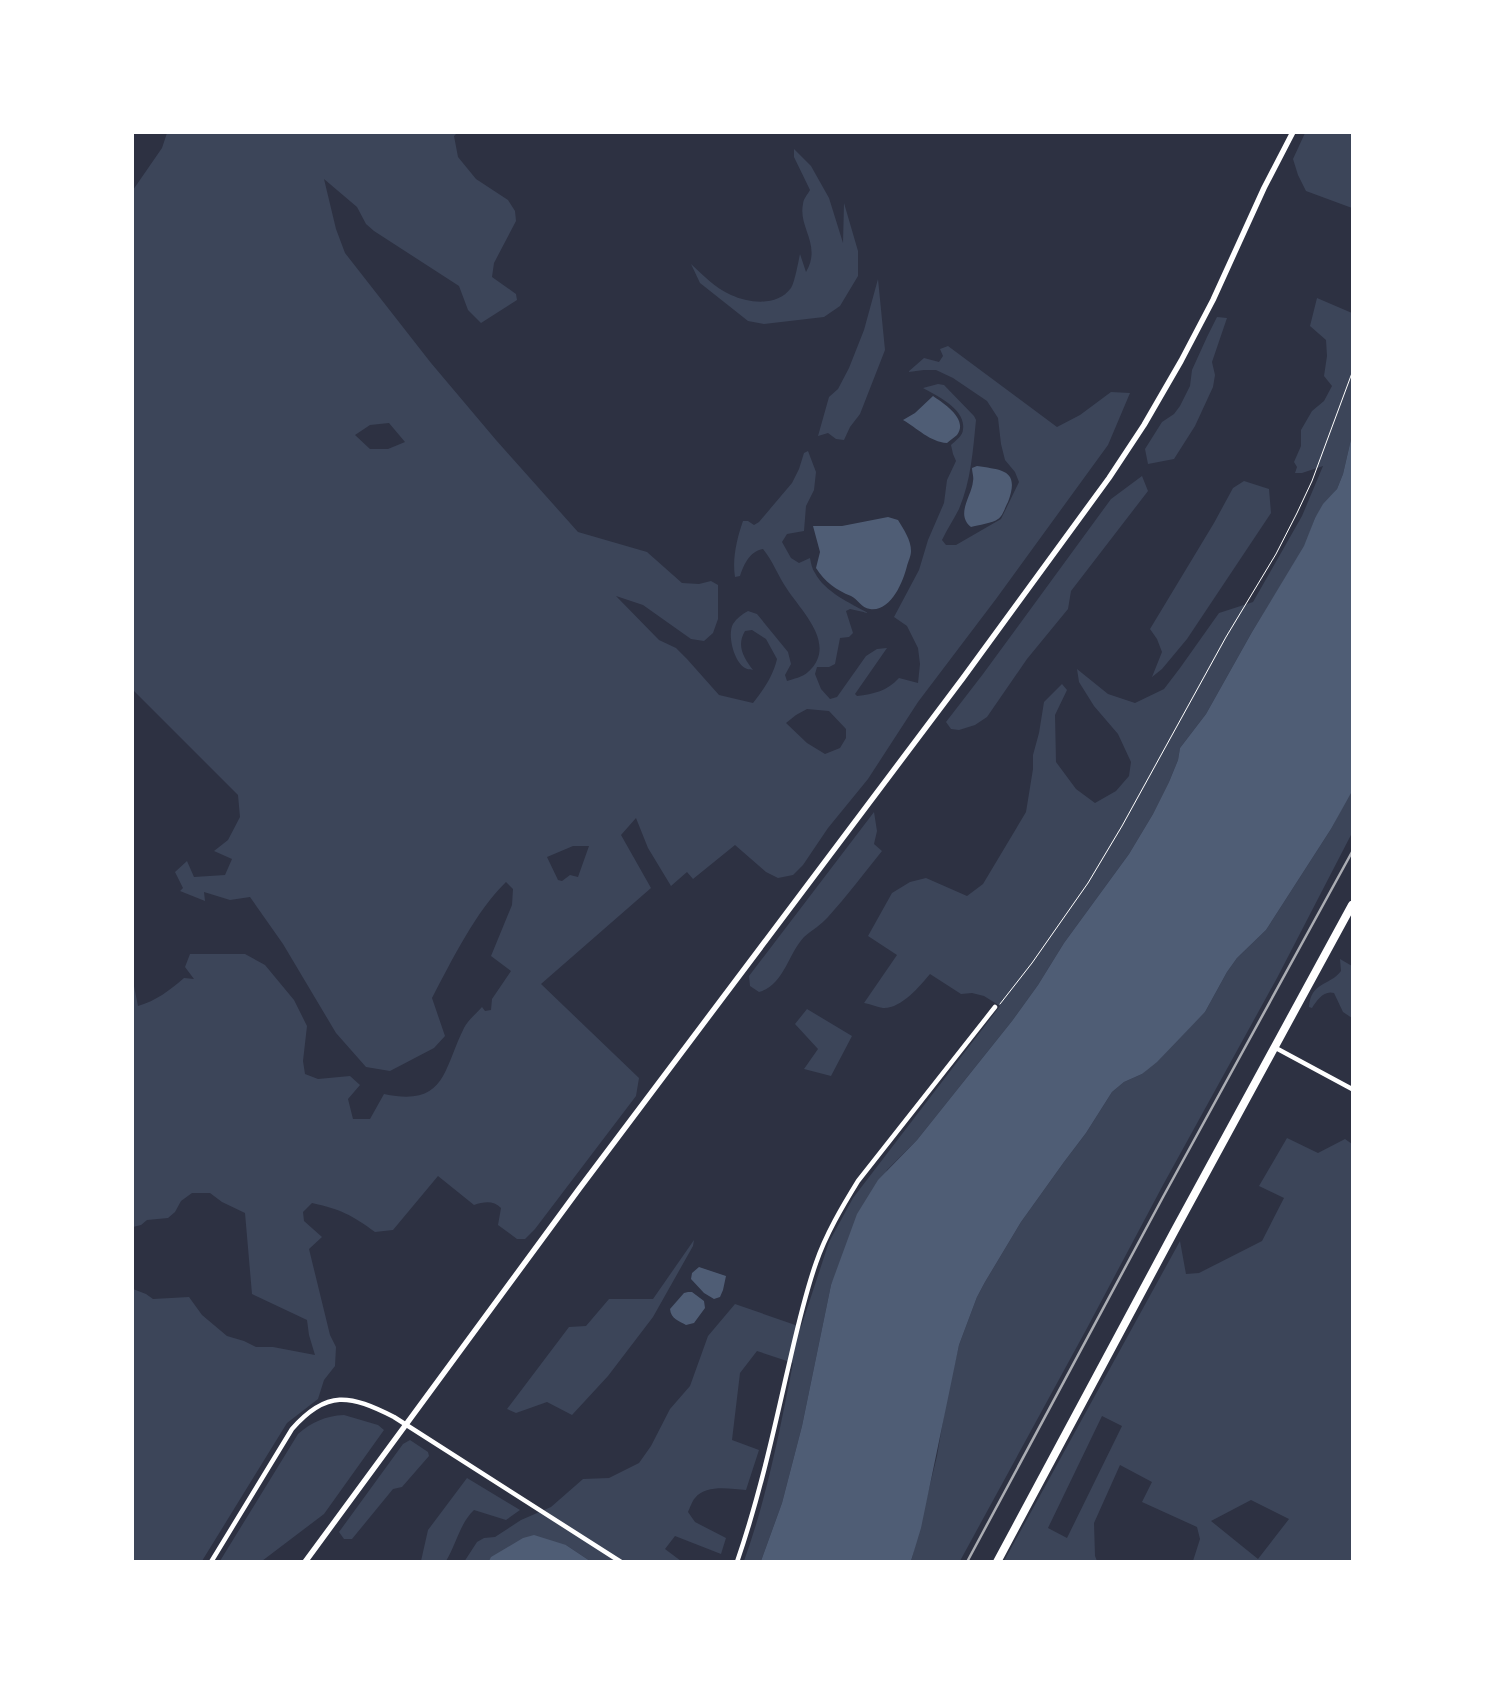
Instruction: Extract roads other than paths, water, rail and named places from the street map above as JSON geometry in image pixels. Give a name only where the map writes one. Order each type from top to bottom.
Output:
[{"type":"main road","points":[[997,1562],[1352,905]]},
{"type":"street","points":[[305,1562],[579,1189],[963,678],[1109,478],[1144,425],[1185,354],[1213,300],[1264,188],[1293,132]]},
{"type":"street","points":[[737,1562],[759,1493],[802,1311],[817,1262],[828,1235],[841,1208],[858,1181],[995,1007]]},
{"type":"street","points":[[1274,1047],[1352,1089]]},
{"type":"street","points":[[211,1562],[285,1440],[299,1421],[318,1407],[336,1400],[356,1400],[369,1404],[406,1424],[621,1562]]},
{"type":"railway","points":[[967,1562],[1163,1197],[1352,852]]}]
